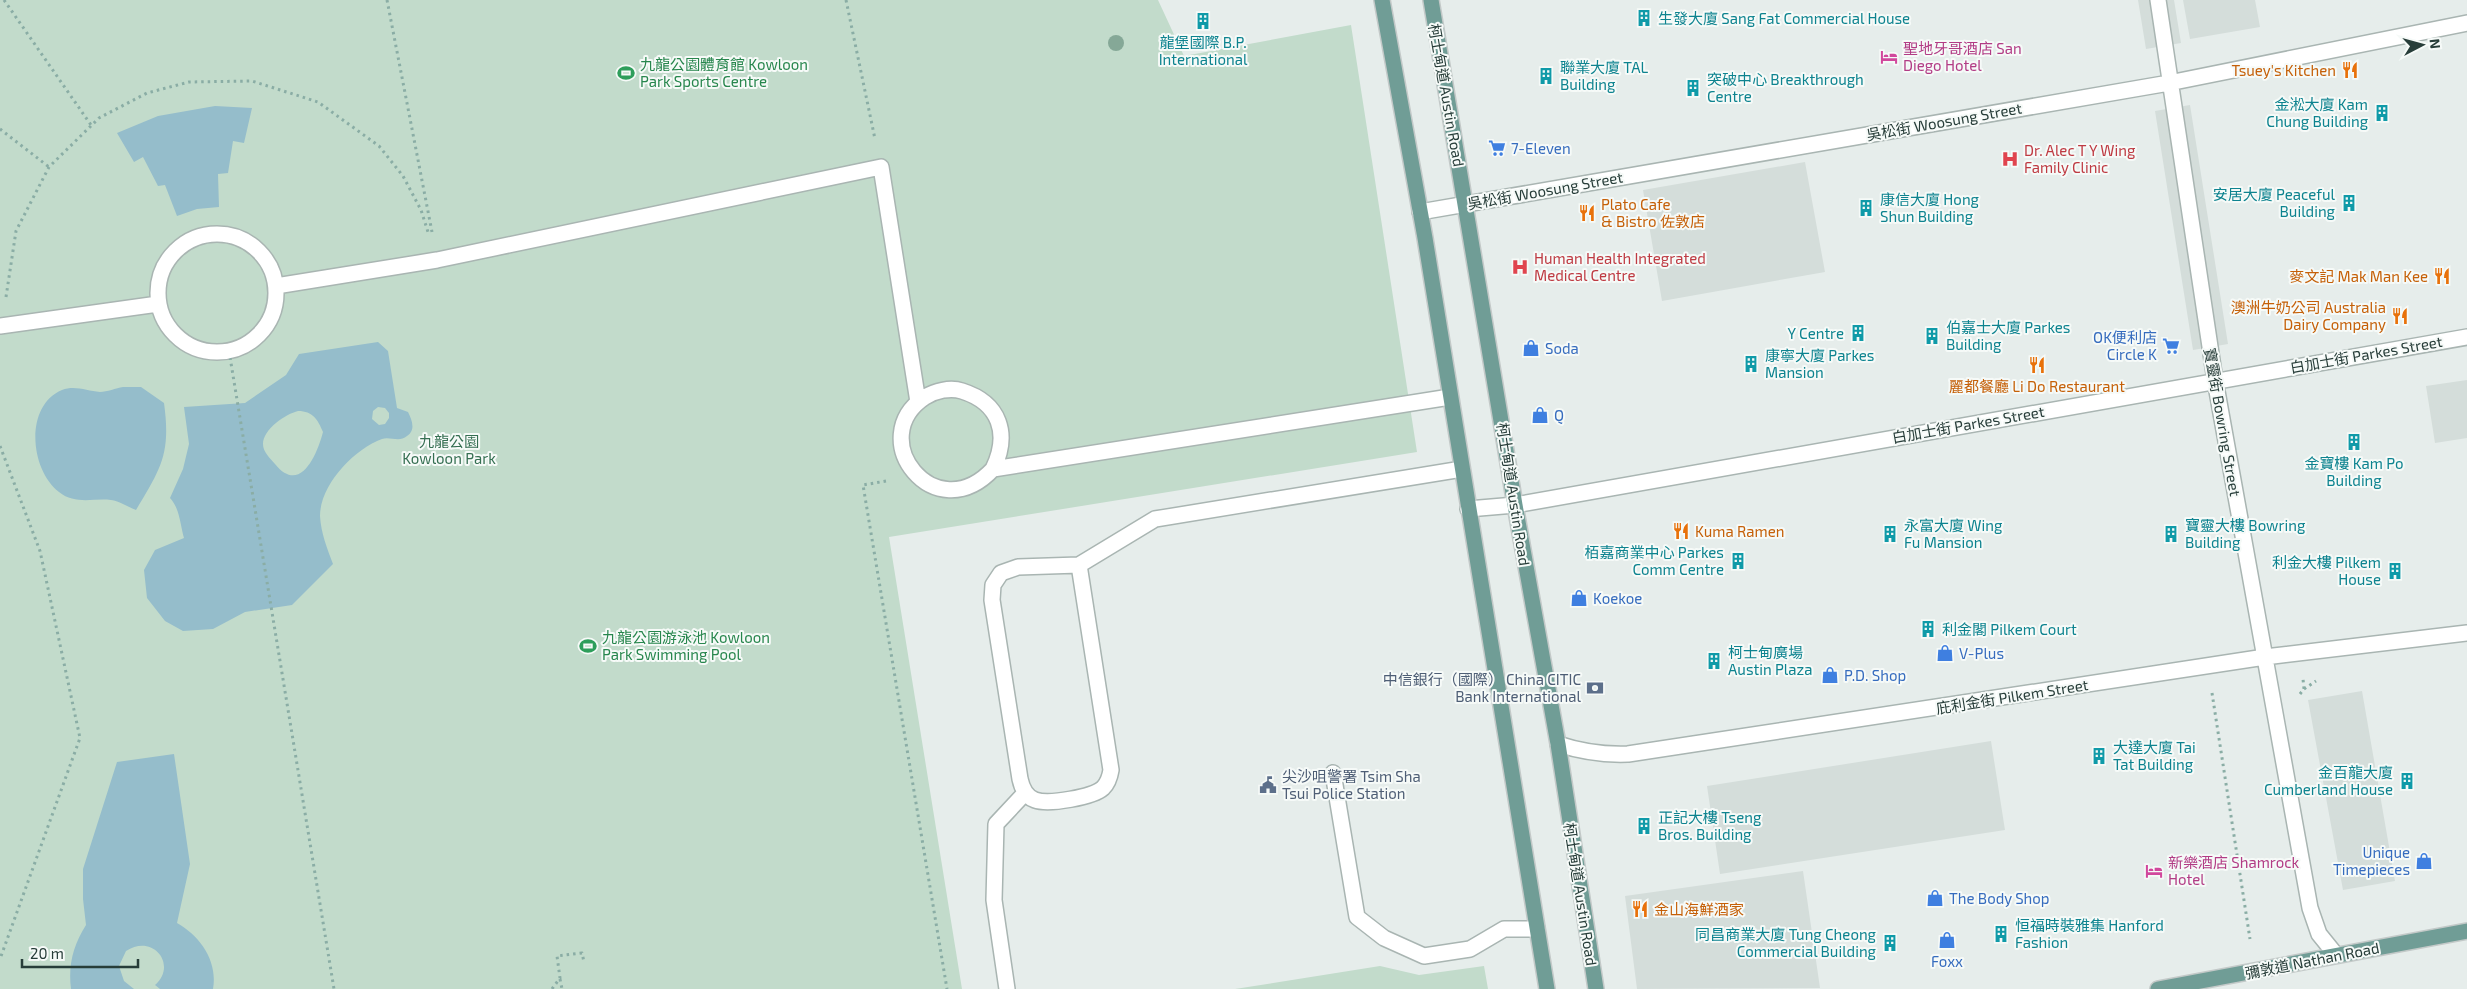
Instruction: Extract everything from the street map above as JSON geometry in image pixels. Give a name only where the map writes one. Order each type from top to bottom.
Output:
[{"type":"main road","points":[[1382,0],[1420,212],[1547,989]]},
{"type":"main road","name":"柯士甸道 Austin Road","points":[[1431,0],[1515,505],[1558,744],[1596,989]]},
{"type":"main road","name":"彌敦道 Nathan Road","points":[[2158,989],[2467,931]]},
{"type":"street","name":"寶靈街 Bowring Street","points":[[2158,0],[2215,380],[2310,908],[2320,934],[2336,955]]},
{"type":"street","name":"吳松街 Woosung Street","points":[[1420,212],[2169,82],[2467,23]]},
{"type":"street","points":[[276,286],[437,260],[880,168],[918,402]]},
{"type":"street","points":[[209,234],[228,234],[246,240],[260,252],[271,268],[276,286],[276,304],[270,321],[260,334],[230,357],[192,348],[177,336],[165,322],[158,304],[158,284],[164,266],[175,251],[190,239],[209,234]]},
{"type":"street","points":[[4,325],[158,304]]},
{"type":"street","name":"白加士街 Parkes Street","points":[[1468,509],[1515,505],[2467,337]]},
{"type":"street","points":[[958,390],[972,394],[985,402],[994,413],[1000,427],[1001,448],[993,469],[974,486],[962,490],[937,488],[925,483],[916,475],[904,454],[902,430],[907,415],[918,402],[936,392],[958,390]]},
{"type":"street","points":[[993,469],[1450,397]]},
{"type":"street","points":[[1079,565],[1111,770],[1104,787],[1086,796],[1043,801],[1036,800],[1025,793],[1018,770],[991,592],[996,578],[1018,567],[1079,565],[1155,520],[1462,469]]},
{"type":"street","name":"庇利金街 Pilkem Street","points":[[1558,744],[1577,751],[1603,755],[1628,754],[2265,657],[2467,633]]},
{"type":"street","points":[[1333,773],[1357,917],[1384,938],[1424,956],[1470,949],[1504,929],[1537,929]]},
{"type":"street","points":[[1006,989],[994,900],[996,824],[1025,793]]},
{"type":"path","points":[[4,0],[90,125]]},
{"type":"path","points":[[387,0],[437,260]]},
{"type":"path","points":[[846,0],[880,168]]},
{"type":"path","points":[[4,325],[6,294],[16,231],[49,167],[90,125],[147,93],[190,82],[252,81],[318,102],[378,146],[403,176],[422,210],[437,260]]},
{"type":"path","points":[[0,129],[49,167]]},
{"type":"path","points":[[230,357],[334,989]]},
{"type":"path","points":[[0,446],[40,551],[80,738],[0,959]]},
{"type":"path","points":[[863,485],[947,989]]},
{"type":"path","points":[[2210,685],[2250,939]]},
{"type":"path","points":[[562,989],[558,956],[582,953],[584,962]]},
{"type":"path","points":[[552,989],[560,978]]},
{"type":"shaded area","points":[[2138,0],[2174,0],[2181,43],[2146,49]]},
{"type":"shaded area","points":[[2183,0],[2255,0],[2260,27],[2190,39]]},
{"type":"shaded area","points":[[2190,105],[2228,344],[2193,350],[2155,111]]},
{"type":"shaded area","points":[[1805,162],[1825,272],[1662,301],[1643,190]]},
{"type":"shaded area","points":[[2467,380],[2467,438],[2435,443],[2426,386]]},
{"type":"shaded area","points":[[2362,691],[2395,881],[2343,890],[2308,700]]},
{"type":"shaded area","points":[[1991,741],[2005,830],[1720,874],[1707,786]]},
{"type":"shaded area","points":[[1803,871],[1820,988],[1637,989],[1625,896]]},
{"type":"green space","name":"九龍公園 Kowloon Park","points":[[0,0],[1158,0],[1184,56],[1351,25],[1417,452],[889,537],[962,989],[0,989]]},
{"type":"green space","points":[[1380,966],[1419,975],[1484,966],[1488,989],[1235,989]]},
{"type":"water","points":[[215,106],[252,108],[244,143],[233,141],[228,173],[218,174],[219,207],[197,209],[177,216],[165,185],[158,186],[143,157],[134,162],[117,133],[158,116]]},
{"type":"water","points":[[378,342],[388,351],[397,408],[408,412],[412,422],[412,431],[404,438],[385,438],[371,444],[350,460],[332,481],[326,492],[320,516],[323,534],[333,564],[292,605],[245,612],[213,629],[183,631],[165,621],[147,598],[144,570],[155,550],[184,538],[178,512],[170,498],[183,469],[189,444],[184,407],[245,403],[286,375],[299,354]],"holes":[[[378,407],[385,408],[389,413],[389,418],[385,424],[379,425],[372,419],[373,411]],[[298,411],[311,414],[323,432],[312,460],[300,474],[292,475],[284,472],[275,464],[265,452],[263,444],[267,433],[276,423],[287,415]]]},
{"type":"water","points":[[123,387],[141,387],[164,403],[166,421],[165,448],[162,460],[152,483],[136,510],[114,501],[78,500],[59,492],[49,482],[42,469],[35,439],[41,410],[50,398],[62,390],[76,388],[100,392]]},
{"type":"water","points":[[174,754],[190,864],[177,923],[193,935],[206,950],[213,969],[213,989],[160,989],[155,985],[164,969],[163,961],[153,949],[145,946],[136,946],[126,951],[119,966],[124,981],[134,989],[71,989],[70,972],[72,956],[86,925],[83,899],[83,869],[117,762]]},
{"type":"place","name":"生發大廈 Sang Fat Commercial House","points":[[1644,18]]},
{"type":"place","name":"龍堡國際 B.P. International","points":[[1203,21]]},
{"type":"place","name":"聖地牙哥酒店 San Diego Hotel","points":[[1889,57]]},
{"type":"place","name":"Tsuey's Kitchen","points":[[2350,70]]},
{"type":"place","name":"九龍公園體育館 Kowloon Park Sports Centre","points":[[626,73]]},
{"type":"place","name":"聯業大廈 TAL Building","points":[[1546,76]]},
{"type":"place","name":"突破中心 Breakthrough Centre","points":[[1693,88]]},
{"type":"place","name":"金淞大廈 Kam Chung Building","points":[[2382,113]]},
{"type":"place","name":"7-Eleven","points":[[1497,148]]},
{"type":"place","name":"Dr. Alec T Y Wing Family Clinic","points":[[2010,159]]},
{"type":"place","name":"安居大廈 Peaceful Building","points":[[2349,203]]},
{"type":"place","name":"康信大廈 Hong Shun Building","points":[[1866,208]]},
{"type":"place","name":"Plato Cafe & Bistro 佐敦店","points":[[1587,213]]},
{"type":"place","name":"Human Health Integrated Medical Centre","points":[[1520,267]]},
{"type":"place","name":"麥文記 Mak Man Kee","points":[[2442,276]]},
{"type":"place","name":"澳洲牛奶公司 Australia Dairy Company","points":[[2400,316]]},
{"type":"place","name":"Y Centre","points":[[1858,333]]},
{"type":"place","name":"伯嘉士大廈 Parkes Building","points":[[1932,336]]},
{"type":"place","name":"OK便利店 Circle K","points":[[2171,346]]},
{"type":"place","name":"Soda","points":[[1531,348]]},
{"type":"place","name":"康寧大廈 Parkes Mansion","points":[[1751,364]]},
{"type":"place","name":"麗都餐廳 Li Do Restaurant","points":[[2037,365]]},
{"type":"place","name":"Q","points":[[1540,415]]},
{"type":"place","name":"金寶樓 Kam Po Building","points":[[2354,442]]},
{"type":"place","name":"Kuma Ramen","points":[[1681,531]]},
{"type":"place","name":"永富大廈 Wing Fu Mansion","points":[[1890,534]]},
{"type":"place","name":"寶靈大樓 Bowring Building","points":[[2171,534]]},
{"type":"place","name":"栢嘉商業中心 Parkes Comm Centre","points":[[1738,561]]},
{"type":"place","name":"利金大樓 Pilkem House","points":[[2395,571]]},
{"type":"place","name":"Koekoe","points":[[1579,598]]},
{"type":"place","name":"利金閣 Pilkem Court","points":[[1928,629]]},
{"type":"place","name":"九龍公園游泳池 Kowloon Park Swimming Pool","points":[[588,646]]},
{"type":"place","name":"V-Plus","points":[[1945,653]]},
{"type":"place","name":"柯士甸廣場 Austin Plaza","points":[[1714,661]]},
{"type":"place","name":"P.D. Shop","points":[[1830,675]]},
{"type":"place","name":"中信銀行（國際） China CITIC Bank International","points":[[1595,688]]},
{"type":"place","name":"大達大廈 Tai Tat Building","points":[[2099,756]]},
{"type":"place","name":"金百龍大廈 Cumberland House","points":[[2407,781]]},
{"type":"place","name":"尖沙咀警署 Tsim Sha Tsui Police Station","points":[[1268,785]]},
{"type":"place","name":"正記大樓 Tseng Bros. Building","points":[[1644,826]]},
{"type":"place","name":"Unique Timepieces","points":[[2424,861]]},
{"type":"place","name":"新樂酒店 Shamrock Hotel","points":[[2154,871]]},
{"type":"place","name":"The Body Shop","points":[[1935,898]]},
{"type":"place","name":"金山海鮮酒家","points":[[1640,909]]},
{"type":"place","name":"恒福時裝雅集 Hanford Fashion","points":[[2001,934]]},
{"type":"place","name":"Foxx","points":[[1947,940]]},
{"type":"place","name":"同昌商業大廈 Tung Cheong Commercial Building","points":[[1890,943]]}]
